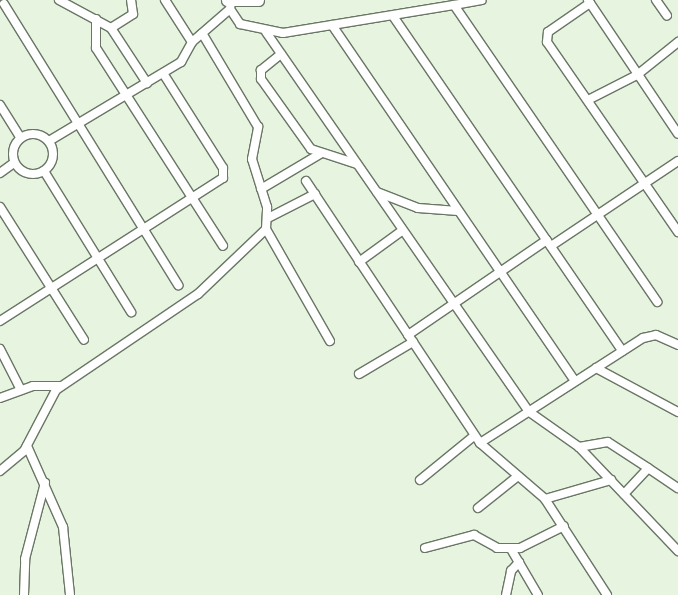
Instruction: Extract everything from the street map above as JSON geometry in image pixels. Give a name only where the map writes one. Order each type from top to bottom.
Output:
[{"type":"street","points":[[59,0],[111,28],[147,83]]},
{"type":"street","points":[[111,28],[133,14],[131,0]]},
{"type":"street","points":[[165,0],[192,42]]},
{"type":"street","points":[[49,141],[181,62],[192,42],[230,4],[258,0]]},
{"type":"street","points":[[230,4],[240,24],[266,32],[394,16],[482,0]]},
{"type":"street","points":[[656,0],[667,16]]},
{"type":"street","points":[[678,134],[636,75],[589,1],[546,38],[678,232]]},
{"type":"street","points":[[4,4],[145,228],[178,285]]},
{"type":"street","points":[[454,5],[657,302]]},
{"type":"street","points":[[394,16],[622,351]]},
{"type":"street","points":[[96,19],[96,48],[223,246]]},
{"type":"street","points":[[332,25],[575,381]]},
{"type":"street","points":[[266,32],[528,411],[579,447],[676,545]]},
{"type":"street","points":[[0,471],[27,446],[60,386],[198,294],[266,229],[268,218],[252,159],[258,127],[202,33]]},
{"type":"street","points":[[588,100],[636,75],[678,42]]},
{"type":"street","points":[[282,54],[260,76],[310,149],[320,154],[357,164]]},
{"type":"street","points":[[0,320],[219,182],[223,168],[163,73]]},
{"type":"street","points":[[0,105],[20,137]]},
{"type":"street","points":[[38,134],[49,141],[53,154],[44,171],[31,174],[14,163],[12,150],[20,137],[38,134]]},
{"type":"street","points":[[260,190],[320,154]]},
{"type":"street","points":[[408,335],[500,272],[598,215],[678,161]]},
{"type":"street","points":[[0,173],[14,163]]},
{"type":"street","points":[[44,171],[131,312]]},
{"type":"street","points":[[306,181],[474,436],[545,499],[564,526],[606,595]]},
{"type":"street","points":[[377,192],[418,208],[458,211]]},
{"type":"street","points":[[268,218],[315,194]]},
{"type":"street","points":[[0,207],[84,340]]},
{"type":"street","points":[[266,229],[330,341]]},
{"type":"street","points":[[360,262],[403,230]]},
{"type":"street","points":[[480,443],[649,335],[678,345]]},
{"type":"street","points":[[359,374],[413,342]]},
{"type":"street","points":[[0,349],[21,390]]},
{"type":"street","points":[[596,368],[678,412]]},
{"type":"street","points":[[0,398],[21,390],[60,386]]},
{"type":"street","points":[[420,480],[474,436]]},
{"type":"street","points":[[579,447],[608,442],[678,488]]},
{"type":"street","points":[[27,446],[63,527],[70,595]]},
{"type":"street","points":[[624,494],[648,468]]},
{"type":"street","points":[[478,508],[518,476]]},
{"type":"street","points":[[545,499],[610,480]]},
{"type":"street","points":[[24,595],[25,559],[45,483]]},
{"type":"street","points":[[425,548],[474,534],[497,548],[511,549],[534,544],[564,526]]},
{"type":"street","points":[[511,549],[538,595]]},
{"type":"street","points":[[506,595],[511,571],[519,562]]}]
